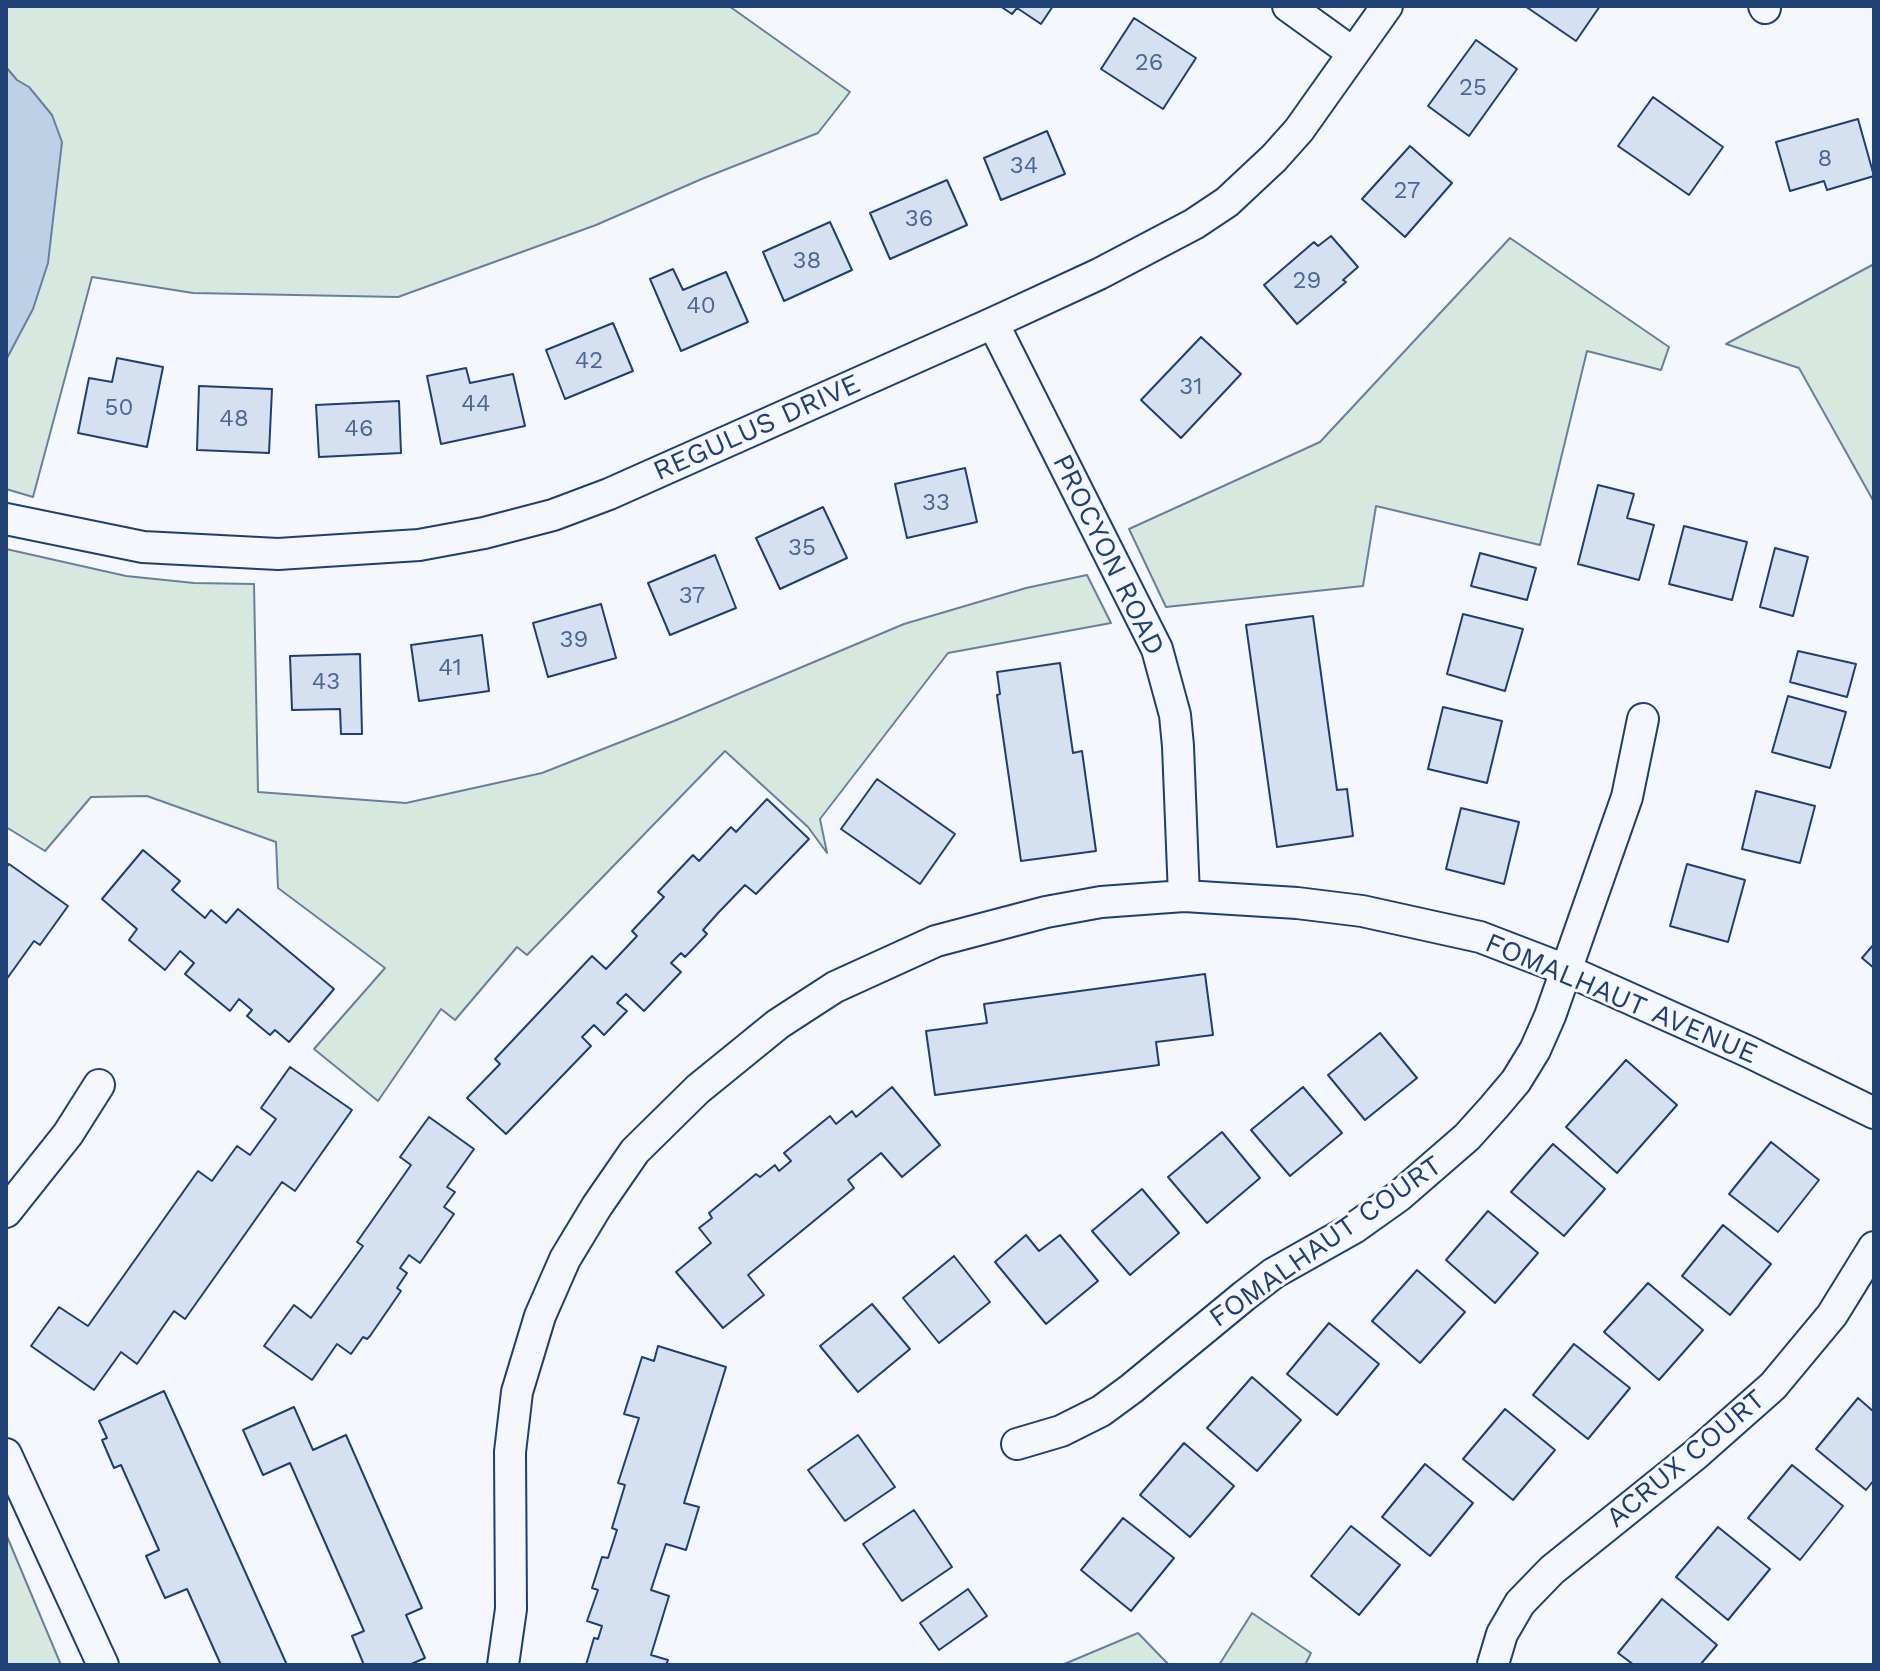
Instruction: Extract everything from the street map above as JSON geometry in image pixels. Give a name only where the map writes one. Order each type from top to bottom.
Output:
[{"type":"street","points":[[1288,6],[1353,53]]},
{"type":"street","name":"REGULUS DRIVE","points":[[6,519],[143,547],[250,553],[351,551],[419,545],[484,533],[553,515],[609,494],[993,323],[1143,252],[1194,224],[1248,184],[1291,139],[1387,6]]},
{"type":"street","name":"PROCYON ROAD","points":[[993,323],[1157,649],[1176,730],[1184,896]]},
{"type":"street","name":"FOMALHAUT COURT","points":[[1017,1444],[1061,1431],[1101,1411],[1274,1273],[1354,1228],[1467,1137],[1516,1081],[1535,1050],[1627,797],[1643,719]]},
{"type":"street","name":"FOMALHAUT AVENUE","points":[[503,1665],[511,1609],[510,1452],[517,1392],[540,1316],[565,1259],[635,1151],[740,1053],[835,987],[936,941],[1046,912],[1101,902],[1184,896],[1297,903],[1362,911],[1480,937],[1566,970],[1749,1052],[1874,1113]]},
{"type":"street","points":[[6,1212],[68,1134],[99,1085]]},
{"type":"street","name":"ACRUX COURT","points":[[1493,1664],[1502,1634],[1520,1603],[1552,1570],[1695,1455],[1773,1386],[1832,1315],[1874,1247]]},
{"type":"street","points":[[6,1454],[103,1665]]},
{"type":"shaded area","points":[[6,6],[729,6],[850,92],[818,133],[596,225],[398,297],[193,293],[92,277],[33,497],[6,489]]},
{"type":"shaded area","points":[[1510,238],[1669,347],[1661,370],[1587,351],[1540,545],[1376,506],[1363,586],[1166,607],[1129,529],[1320,442]]},
{"type":"shaded area","points":[[1874,264],[1874,502],[1799,368],[1726,344]]},
{"type":"shaded area","points":[[6,549],[126,576],[194,583],[254,584],[258,792],[406,803],[542,773],[904,624],[1026,588],[1087,575],[1111,623],[948,653],[820,819],[827,853],[808,827],[725,751],[527,955],[517,947],[455,1020],[441,1009],[378,1101],[314,1049],[385,968],[278,888],[276,842],[147,796],[91,797],[45,851],[6,827]]},
{"type":"shaded area","points":[[6,1534],[61,1665],[6,1665]]},
{"type":"shaded area","points":[[1252,1613],[1311,1653],[1305,1665],[1219,1665]]},
{"type":"shaded area","points":[[1138,1633],[1169,1665],[1062,1665]]},
{"type":"water","points":[[6,67],[17,80],[29,87],[52,115],[62,142],[48,263],[33,309],[6,360]]},
{"type":"building","points":[[1000,6],[1053,6],[1041,24],[1017,8],[1012,14]]},
{"type":"building","points":[[1525,6],[1600,6],[1576,41]]},
{"type":"building","points":[[1134,18],[1196,58],[1163,109],[1101,69]]},
{"type":"building","points":[[1476,40],[1517,69],[1469,136],[1428,106]]},
{"type":"building","points":[[1653,97],[1723,147],[1689,195],[1618,146]]},
{"type":"building","points":[[1858,119],[1874,176],[1827,190],[1824,181],[1790,191],[1776,142]]},
{"type":"building","points":[[1047,131],[1065,174],[1001,200],[984,158]]},
{"type":"building","points":[[1410,146],[1452,183],[1405,237],[1362,199]]},
{"type":"building","points":[[947,180],[967,225],[890,259],[870,213]]},
{"type":"building","points":[[830,222],[852,270],[784,301],[763,252]]},
{"type":"building","points":[[1331,236],[1358,267],[1343,280],[1346,282],[1297,324],[1264,285],[1314,242],[1318,246]]},
{"type":"building","points":[[673,269],[683,290],[726,272],[748,322],[681,351],[650,279]]},
{"type":"building","points":[[613,323],[633,371],[565,399],[546,350]]},
{"type":"building","points":[[1201,337],[1241,374],[1181,438],[1141,400]]},
{"type":"building","points":[[117,358],[163,367],[147,447],[78,433],[89,378],[112,382]]},
{"type":"building","points":[[466,368],[470,383],[513,374],[525,426],[441,444],[427,376]]},
{"type":"building","points":[[199,386],[272,389],[269,453],[197,450]]},
{"type":"building","points":[[399,401],[401,453],[319,457],[316,405]]},
{"type":"building","points":[[965,468],[977,522],[907,538],[895,484]]},
{"type":"building","points":[[1598,485],[1634,494],[1627,518],[1654,525],[1639,580],[1578,564]]},
{"type":"building","points":[[823,507],[847,558],[780,589],[756,538]]},
{"type":"building","points":[[1684,526],[1747,542],[1732,600],[1669,584]]},
{"type":"building","points":[[1775,548],[1808,557],[1793,616],[1760,607]]},
{"type":"building","points":[[1480,553],[1536,568],[1527,600],[1471,586]]},
{"type":"building","points":[[715,555],[736,608],[670,635],[648,583]]},
{"type":"building","points":[[601,604],[616,658],[548,677],[533,623]]},
{"type":"building","points":[[1463,614],[1523,629],[1505,691],[1447,674]]},
{"type":"building","points":[[1313,616],[1337,790],[1347,789],[1353,836],[1277,847],[1246,625]]},
{"type":"building","points":[[482,635],[489,691],[419,701],[411,645]]},
{"type":"building","points":[[1798,651],[1856,664],[1847,697],[1790,682]]},
{"type":"building","points":[[360,654],[362,734],[341,734],[340,709],[292,710],[290,656]]},
{"type":"building","points":[[1060,663],[1073,753],[1082,751],[1096,851],[1021,861],[997,695],[1000,694],[997,672]]},
{"type":"building","points":[[1788,696],[1846,712],[1830,768],[1772,752]]},
{"type":"building","points":[[1443,707],[1502,721],[1487,783],[1428,769]]},
{"type":"building","points":[[877,779],[955,834],[920,884],[841,829]]},
{"type":"building","points":[[1756,791],[1815,806],[1800,863],[1742,849]]},
{"type":"building","points":[[767,799],[809,839],[756,894],[745,885],[718,913],[703,930],[707,934],[685,957],[681,953],[671,963],[681,972],[644,1011],[626,994],[617,1003],[627,1011],[604,1035],[594,1025],[582,1037],[591,1046],[506,1134],[467,1098],[500,1064],[495,1059],[592,956],[606,969],[637,936],[632,931],[664,897],[658,892],[693,855],[699,861],[731,827],[736,832]]},
{"type":"building","points":[[1461,808],[1519,822],[1504,884],[1446,869]]},
{"type":"building","points":[[143,850],[180,881],[172,890],[205,918],[211,910],[226,923],[238,909],[334,989],[289,1042],[275,1030],[270,1035],[247,1016],[252,1010],[239,999],[230,1011],[185,974],[194,963],[180,951],[165,970],[129,940],[137,929],[102,899]]},
{"type":"building","points":[[9,864],[68,906],[40,945],[34,941],[6,980],[6,868]]},
{"type":"building","points":[[1687,864],[1745,880],[1728,942],[1670,926]]},
{"type":"building","points":[[1874,944],[1874,968],[1862,958]]},
{"type":"building","points":[[1205,974],[1213,1035],[1156,1042],[1159,1065],[935,1095],[926,1031],[987,1023],[984,1004]]},
{"type":"building","points":[[1380,1033],[1417,1078],[1365,1120],[1328,1075]]},
{"type":"building","points":[[1626,1060],[1677,1105],[1617,1173],[1566,1127]]},
{"type":"building","points":[[290,1067],[352,1110],[295,1191],[282,1182],[185,1319],[174,1311],[137,1364],[121,1352],[94,1390],[31,1346],[59,1307],[88,1326],[198,1171],[212,1181],[237,1146],[250,1155],[276,1119],[261,1108]]},
{"type":"building","points":[[892,1087],[940,1145],[902,1177],[881,1153],[848,1180],[854,1188],[748,1275],[764,1295],[723,1328],[676,1272],[711,1243],[699,1228],[712,1218],[709,1213],[756,1174],[760,1177],[775,1165],[779,1171],[791,1161],[784,1153],[830,1116],[836,1124],[852,1111],[856,1117]]},
{"type":"building","points":[[1303,1087],[1342,1133],[1290,1176],[1251,1130]]},
{"type":"building","points":[[429,1117],[474,1149],[447,1187],[455,1192],[444,1207],[454,1214],[420,1263],[409,1255],[400,1268],[407,1273],[397,1288],[401,1291],[370,1336],[367,1339],[363,1337],[351,1354],[337,1344],[312,1380],[264,1346],[294,1305],[311,1318],[363,1246],[357,1242],[411,1165],[400,1157]]},
{"type":"building","points":[[1222,1132],[1260,1178],[1207,1223],[1168,1177]]},
{"type":"building","points":[[1771,1142],[1819,1180],[1778,1232],[1729,1194]]},
{"type":"building","points":[[1553,1144],[1605,1189],[1564,1236],[1511,1192]]},
{"type":"building","points":[[1142,1189],[1179,1233],[1130,1275],[1092,1231]]},
{"type":"building","points":[[1488,1211],[1538,1253],[1495,1303],[1446,1260]]},
{"type":"building","points":[[1723,1225],[1771,1264],[1730,1315],[1682,1276]]},
{"type":"building","points":[[1026,1235],[1039,1251],[1060,1235],[1098,1281],[1046,1324],[995,1262]]},
{"type":"building","points":[[954,1256],[990,1302],[939,1343],[903,1298]]},
{"type":"building","points":[[1417,1270],[1465,1312],[1420,1363],[1372,1321]]},
{"type":"building","points":[[1648,1283],[1703,1330],[1659,1380],[1604,1332]]},
{"type":"building","points":[[872,1304],[910,1349],[858,1392],[820,1346]]},
{"type":"building","points":[[1329,1323],[1379,1364],[1337,1415],[1287,1374]]},
{"type":"building","points":[[1574,1344],[1630,1388],[1588,1439],[1533,1395]]},
{"type":"building","points":[[658,1346],[726,1367],[684,1503],[699,1507],[686,1550],[666,1544],[651,1590],[669,1596],[651,1655],[668,1660],[666,1665],[586,1665],[594,1638],[598,1639],[602,1626],[587,1621],[598,1590],[592,1588],[602,1557],[608,1558],[617,1530],[612,1528],[625,1485],[618,1483],[639,1418],[624,1414],[642,1357],[654,1361]]},
{"type":"building","points":[[1252,1377],[1301,1420],[1257,1471],[1207,1428]]},
{"type":"building","points":[[164,1391],[287,1665],[221,1665],[187,1589],[165,1598],[146,1556],[159,1550],[121,1465],[114,1468],[102,1440],[107,1438],[99,1421]]},
{"type":"building","points":[[1858,1398],[1874,1412],[1874,1480],[1866,1490],[1816,1449]]},
{"type":"building","points":[[294,1407],[313,1450],[346,1435],[422,1608],[406,1615],[425,1658],[409,1665],[364,1665],[352,1636],[364,1631],[290,1463],[263,1475],[243,1430]]},
{"type":"building","points":[[1505,1409],[1555,1450],[1513,1500],[1463,1459]]},
{"type":"building","points":[[858,1435],[895,1487],[845,1521],[808,1470]]},
{"type":"building","points":[[1184,1443],[1234,1486],[1190,1537],[1140,1495]]},
{"type":"building","points":[[1425,1464],[1473,1503],[1430,1556],[1382,1517]]},
{"type":"building","points":[[1792,1465],[1843,1506],[1800,1560],[1748,1518]]},
{"type":"building","points":[[914,1510],[952,1567],[902,1601],[863,1544]]},
{"type":"building","points":[[1123,1518],[1174,1558],[1131,1611],[1081,1570]]},
{"type":"building","points":[[1351,1526],[1400,1565],[1359,1615],[1311,1576]]},
{"type":"building","points":[[1718,1527],[1770,1569],[1728,1620],[1676,1577]]},
{"type":"building","points":[[968,1589],[987,1616],[939,1650],[920,1623]]},
{"type":"building","points":[[1662,1599],[1717,1645],[1700,1665],[1634,1665],[1618,1653]]}]
